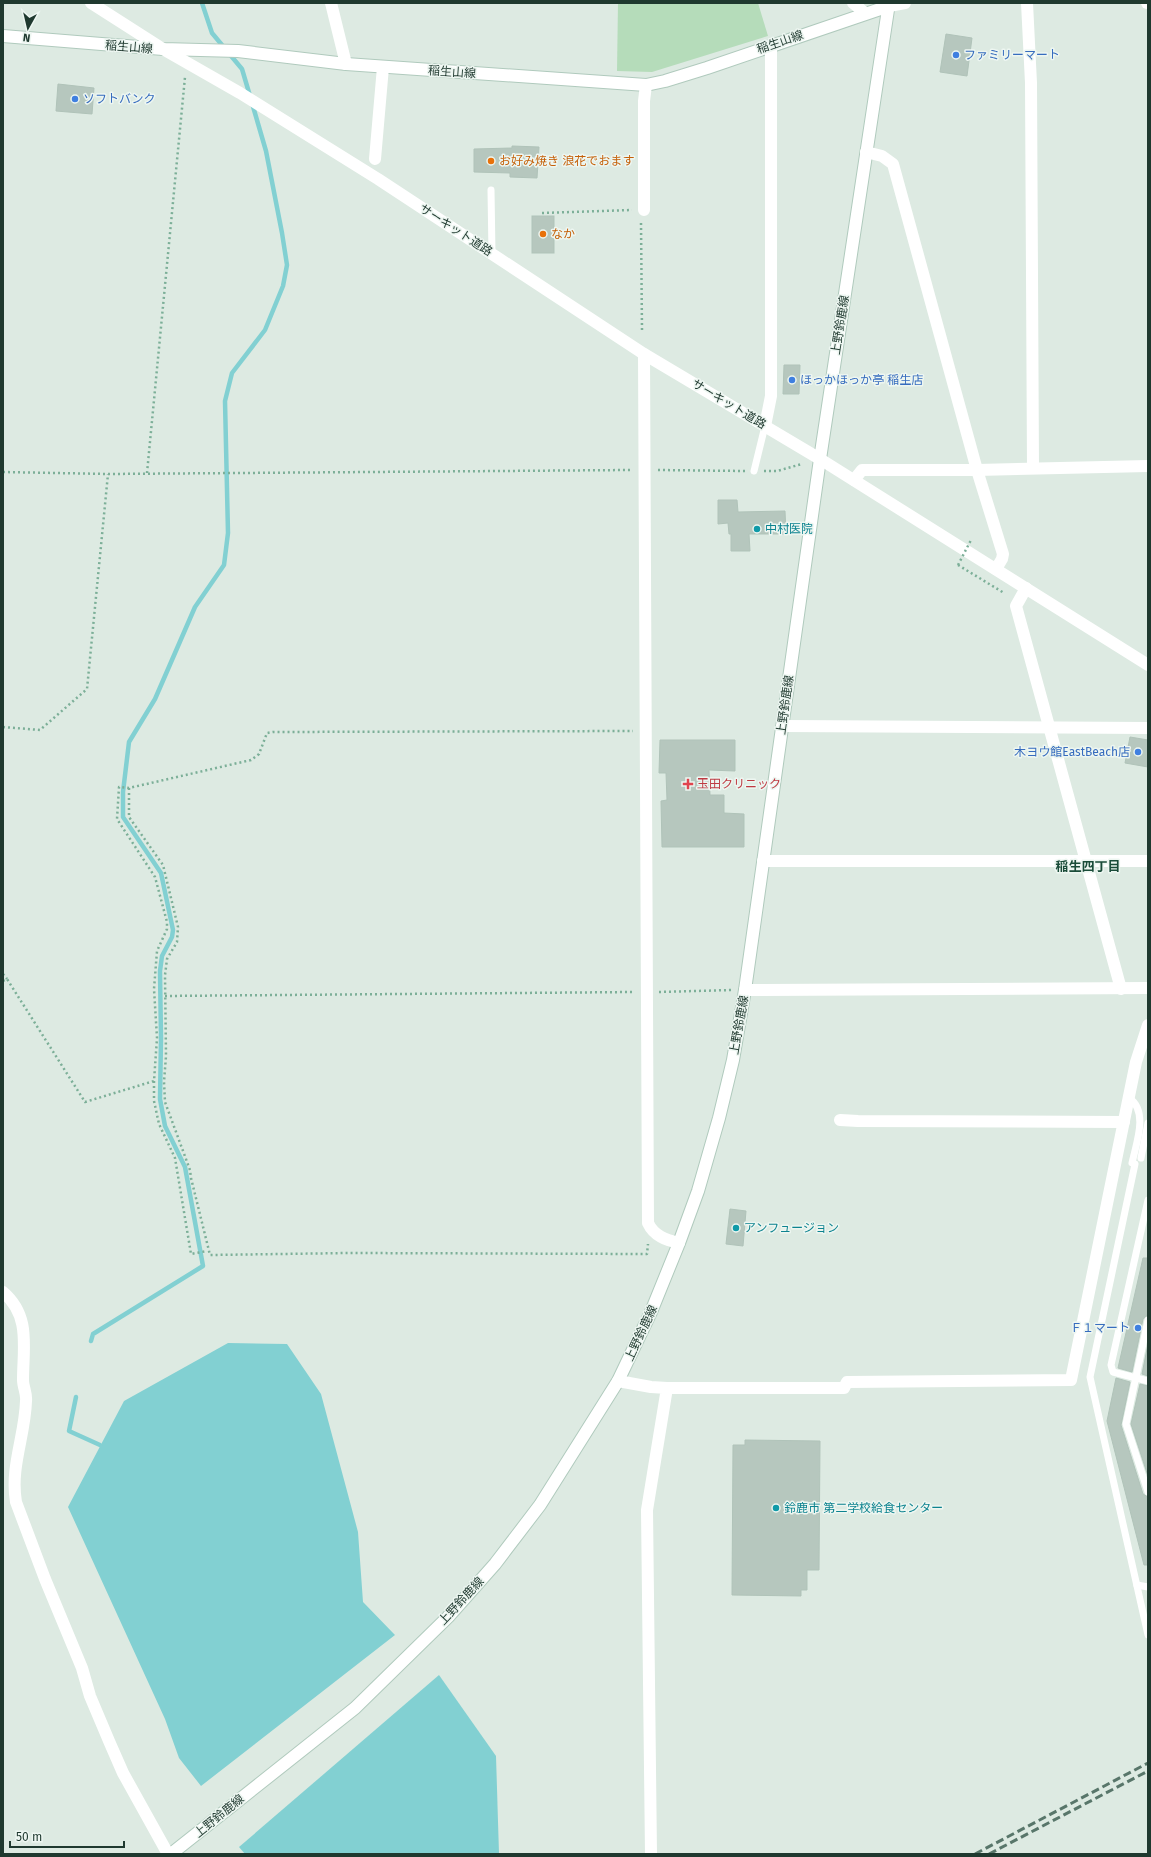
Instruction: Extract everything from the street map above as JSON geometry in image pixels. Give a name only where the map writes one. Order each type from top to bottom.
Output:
[{"type":"street","name":"サーキット道路","points":[[91,3],[163,49],[240,93],[378,179],[644,354],[820,459],[1148,665]]},
{"type":"street","points":[[332,3],[346,64]]},
{"type":"street","points":[[854,3],[865,13]]},
{"type":"street","name":"稲生山線","points":[[3,36],[163,49],[238,51],[383,67],[646,84],[672,79],[889,5],[905,3]]},
{"type":"street","points":[[1027,3],[1031,83],[1033,468]]},
{"type":"street","name":"上野鈴鹿線","points":[[170,1854],[355,1708],[448,1617],[495,1564],[540,1505],[618,1381],[651,1312],[679,1243],[698,1191],[719,1118],[733,1060],[745,990],[820,459],[889,5]]},
{"type":"street","points":[[765,426],[771,396],[771,45]]},
{"type":"street","points":[[376,159],[383,67]]},
{"type":"street","points":[[643,210],[644,101],[646,84]]},
{"type":"street","points":[[866,152],[882,156],[894,164],[978,470],[1003,554],[1002,560],[996,569]]},
{"type":"street","points":[[644,354],[648,1223],[654,1232],[667,1240],[679,1243]]},
{"type":"street","points":[[854,480],[862,470],[978,470],[1148,466]]},
{"type":"street","points":[[1026,588],[1016,606],[1121,989]]},
{"type":"street","points":[[782,726],[1050,729],[1148,728]]},
{"type":"street","points":[[763,861],[1148,861]]},
{"type":"street","points":[[745,990],[1148,988]]},
{"type":"street","points":[[618,1381],[651,1387],[667,1388],[844,1388],[846,1382],[1071,1380],[1136,1062],[1148,1025]]},
{"type":"street","points":[[840,1120],[1124,1122]]},
{"type":"street","points":[[3,1292],[16,1305],[23,1326],[23,1385],[26,1400],[15,1467],[14,1489],[16,1502],[40,1566],[82,1668],[90,1696],[106,1735],[123,1773],[170,1854]]},
{"type":"street","points":[[651,1854],[647,1510],[667,1388]]},
{"type":"lane","points":[[491,190],[492,254]]},
{"type":"lane","points":[[754,471],[765,426]]},
{"type":"lane","points":[[1129,1098],[1135,1102],[1141,1121],[1134,1163],[1090,1377],[1148,1635]]},
{"type":"lane","points":[[1141,1158],[1148,1123]]},
{"type":"lane","points":[[1148,1200],[1111,1365],[1114,1372],[1148,1381]]},
{"type":"lane","points":[[1148,1320],[1137,1378],[1126,1424],[1148,1492]]},
{"type":"lane","points":[[1137,1585],[1148,1587]]},
{"type":"path","points":[[147,473],[187,63]]},
{"type":"path","points":[[542,213],[643,210],[642,330]]},
{"type":"path","points":[[3,472],[108,474],[644,470],[778,471],[820,459]]},
{"type":"path","points":[[3,727],[40,730],[87,689],[108,474]]},
{"type":"path","points":[[971,540],[958,565],[1004,593]]},
{"type":"path","points":[[207,1251],[192,1254],[175,1158],[159,1124],[154,1101],[157,1038],[154,989],[157,951],[167,929],[167,922],[155,877],[117,819],[119,787],[128,788],[251,760],[259,754],[267,733],[273,732],[645,731]]},
{"type":"path","points":[[128,788],[129,817],[163,865],[178,927],[176,942],[167,959],[165,975],[165,1102],[190,1170],[207,1251],[210,1255],[350,1253],[647,1254],[648,1240],[654,1232]]},
{"type":"path","points":[[3,974],[85,1102],[154,1081]]},
{"type":"path","points":[[3,981],[7,979]]},
{"type":"path","points":[[165,996],[745,990]]},
{"type":"green space","points":[[618,3],[758,3],[768,36],[652,72],[617,71]]},
{"type":"water","points":[[228,1343],[287,1344],[321,1394],[358,1532],[363,1602],[395,1635],[201,1786],[179,1758],[165,1719],[68,1507],[124,1401]]},
{"type":"water","points":[[439,1675],[496,1756],[499,1854],[245,1854],[239,1847]]},
{"type":"building","name":"ファミリーマート","points":[[946,34],[972,38],[967,76],[940,72]]},
{"type":"building","name":"ソフトバンク","points":[[58,84],[94,88],[92,114],[56,111]]},
{"type":"building","points":[[512,146],[539,147],[537,178],[510,177],[510,173],[474,172],[474,149],[512,148]]},
{"type":"building","name":"なか","points":[[532,216],[554,216],[554,253],[532,253]]},
{"type":"building","name":"ほっかほっか亭 稲生店","points":[[784,365],[800,365],[799,394],[783,394]]},
{"type":"building","name":"中村医院","points":[[718,500],[737,500],[738,512],[785,511],[786,534],[749,534],[750,551],[731,551],[731,534],[729,534],[728,523],[718,524]]},
{"type":"building","name":"木ヨウ館EastBeach店","points":[[1130,737],[1148,740],[1148,767],[1125,763]]},
{"type":"building","name":"玉田クリニック","points":[[660,740],[735,740],[735,771],[709,770],[710,795],[724,795],[724,813],[744,814],[744,847],[662,847],[661,801],[667,800],[666,773],[659,773]]},
{"type":"building","name":"アンフュージョン","points":[[730,1209],[746,1211],[743,1246],[726,1244]]},
{"type":"building","points":[[1143,1258],[1148,1258],[1148,1315],[1143,1319],[1132,1372],[1118,1368]]},
{"type":"building","points":[[1148,1344],[1148,1376],[1142,1374]]},
{"type":"building","points":[[1116,1378],[1130,1382],[1121,1425],[1143,1494],[1148,1497],[1148,1565],[1144,1565],[1107,1421]]},
{"type":"building","points":[[1140,1384],[1148,1386],[1148,1476],[1131,1424]]},
{"type":"building","name":"鈴鹿市 第二学校給食センター","points":[[745,1440],[820,1441],[819,1570],[807,1570],[807,1590],[801,1590],[801,1596],[732,1595],[733,1445],[745,1445]]},
{"type":"waterway","points":[[202,3],[212,33],[242,69],[250,96]]},
{"type":"waterway","points":[[91,1341],[93,1334],[203,1266],[185,1167],[165,1126],[160,1099],[160,971],[162,956],[172,937],[173,930],[161,873],[123,817],[123,792],[129,742],[155,699],[195,607],[224,565],[228,533],[225,401],[232,373],[265,330],[283,286],[287,265],[266,151],[252,103]]},
{"type":"waterway","points":[[76,1397],[69,1431],[100,1445]]},
{"type":"railway","points":[[975,1854],[1148,1763]]},
{"type":"railway","points":[[989,1854],[1148,1771]]},
{"type":"place","name":"ファミリーマート","points":[[956,55]]},
{"type":"place","name":"ソフトバンク","points":[[75,99]]},
{"type":"place","name":"お好み焼き 浪花でおます","points":[[491,161]]},
{"type":"place","name":"なか","points":[[543,234]]},
{"type":"place","name":"ほっかほっか亭 稲生店","points":[[792,380]]},
{"type":"place","name":"中村医院","points":[[757,529]]},
{"type":"place","name":"木ヨウ館EastBeach店","points":[[1138,752]]},
{"type":"place","name":"玉田クリニック","points":[[688,784]]},
{"type":"place","name":"アンフュージョン","points":[[736,1228]]},
{"type":"place","name":"Ｆ１マート","points":[[1138,1328]]},
{"type":"place","name":"鈴鹿市 第二学校給食センター","points":[[776,1508]]},
{"type":"district","name":"稲生四丁目","points":[[1088,866]]}]
